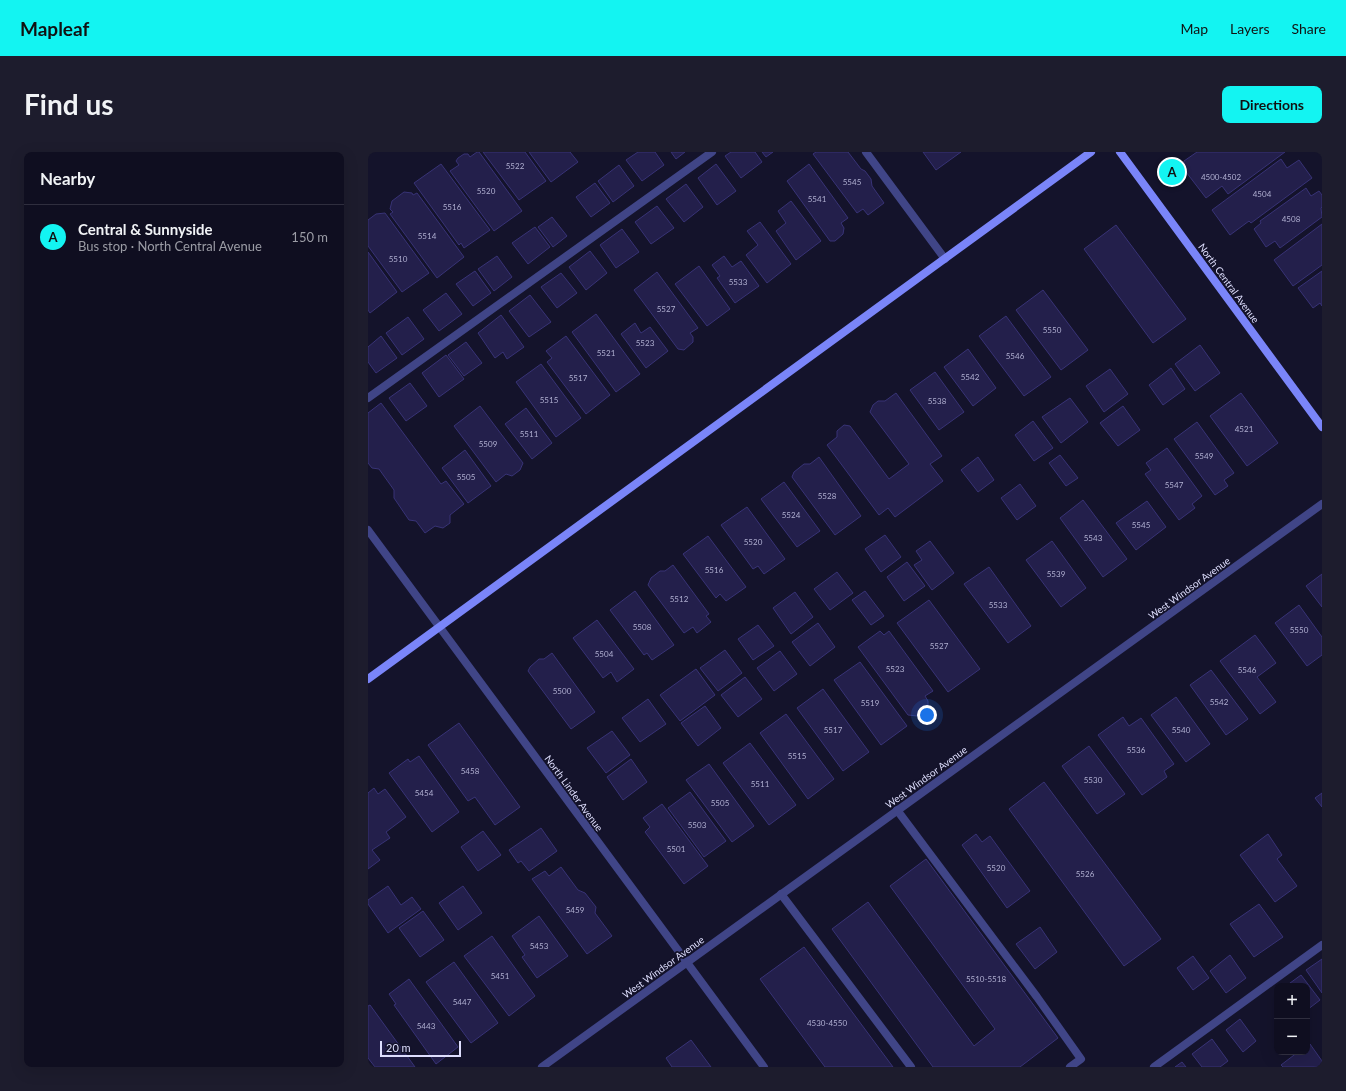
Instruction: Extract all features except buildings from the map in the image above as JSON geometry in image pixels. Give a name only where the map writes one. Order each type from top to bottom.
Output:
[{"type":"street","points":[[368,398],[712,152]]},
{"type":"street","points":[[866,152],[944,259]]},
{"type":"street","points":[[368,679],[1091,152]]},
{"type":"street","name":"North Central Avenue","points":[[1120,152],[1322,426]]},
{"type":"street","name":"West Windsor Avenue","points":[[542,1067],[1322,504]]},
{"type":"street","name":"North Linder Avenue","points":[[368,530],[764,1067]]},
{"type":"street","points":[[897,810],[1037,997],[1081,1059],[1070,1067]]},
{"type":"street","points":[[781,894],[911,1067]]},
{"type":"street","points":[[1154,1067],[1322,944]]},
{"type":"place","name":"Central & Sunnyside","points":[[1172,172]]}]
